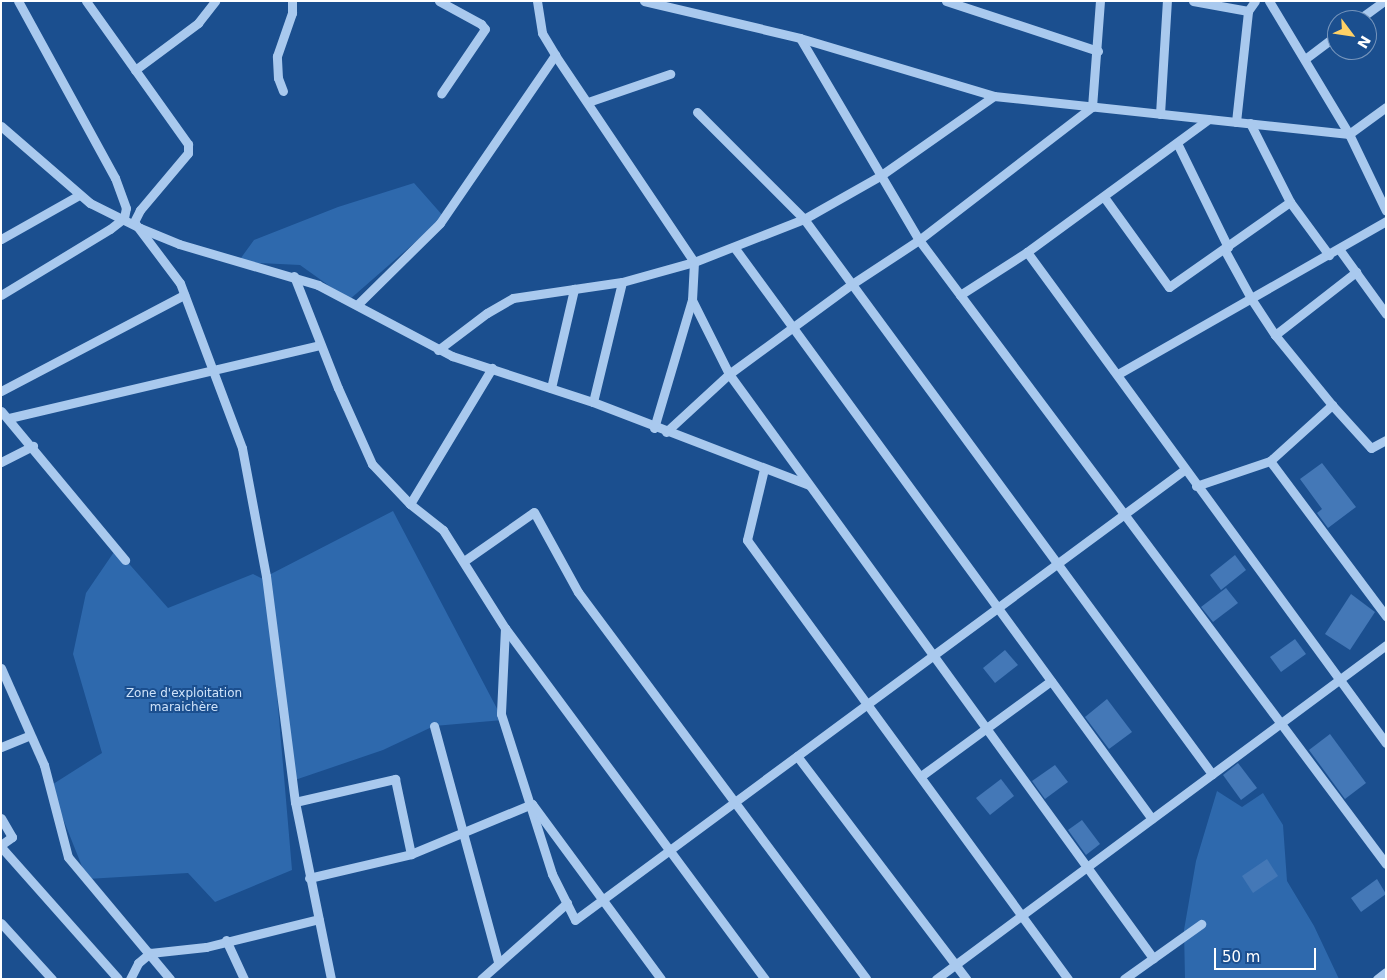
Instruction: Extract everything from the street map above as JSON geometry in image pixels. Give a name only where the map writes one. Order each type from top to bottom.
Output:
[{"type":"street","points":[[1,295],[124,218],[126,208],[122,193],[18,1]]},
{"type":"street","points":[[86,1],[188,144],[188,153],[140,210],[134,222],[180,283],[242,448],[266,576],[295,802],[331,979]]},
{"type":"street","points":[[135,70],[198,23],[215,1]]},
{"type":"street","points":[[283,91],[278,78],[278,56],[292,13],[292,1]]},
{"type":"street","points":[[439,1],[481,24],[485,29],[441,94]]},
{"type":"street","points":[[537,1],[542,33],[555,55],[694,262],[692,300],[654,428]]},
{"type":"street","points":[[644,1],[677,5],[800,38],[994,96],[1349,134],[1386,107]]},
{"type":"street","points":[[946,1],[1098,51]]},
{"type":"street","points":[[666,432],[729,374],[852,284],[919,240],[1092,107],[1098,51],[1100,1]]},
{"type":"street","points":[[1160,114],[1167,1]]},
{"type":"street","points":[[1193,1],[1248,11]]},
{"type":"street","points":[[1236,122],[1248,11],[1254,1]]},
{"type":"street","points":[[1269,1],[1349,134],[1386,211]]},
{"type":"street","points":[[800,38],[919,240],[1386,864]]},
{"type":"street","points":[[1304,59],[1327,43]]},
{"type":"street","points":[[358,304],[440,223],[555,55]]},
{"type":"street","points":[[588,102],[670,74]]},
{"type":"street","points":[[438,350],[487,313],[514,298],[622,282],[694,262],[804,220],[880,176],[994,96]]},
{"type":"street","points":[[697,112],[804,220],[1212,774]]},
{"type":"street","points":[[960,295],[1027,252],[1208,119]]},
{"type":"street","points":[[1250,123],[1290,202],[1329,255]]},
{"type":"street","points":[[2,129],[80,195],[140,228],[179,244],[294,276],[358,304],[438,350],[593,402],[654,428],[810,486]]},
{"type":"street","points":[[1177,143],[1252,300],[1276,334],[1332,405],[1371,448],[1386,440]]},
{"type":"street","points":[[1,239],[80,195]]},
{"type":"street","points":[[1104,197],[1169,287],[1290,202]]},
{"type":"street","points":[[1118,374],[1252,300],[1386,221]]},
{"type":"street","points":[[734,248],[996,609],[1152,819]]},
{"type":"street","points":[[1339,249],[1386,314]]},
{"type":"street","points":[[1027,252],[1118,374],[1184,470],[1386,743]]},
{"type":"street","points":[[1276,334],[1356,272]]},
{"type":"street","points":[[294,276],[363,449],[385,480],[410,504],[437,524],[464,561],[505,628],[765,979]]},
{"type":"street","points":[[593,402],[622,282]]},
{"type":"street","points":[[551,388],[574,289]]},
{"type":"street","points":[[1,391],[184,295]]},
{"type":"street","points":[[692,300],[729,374],[1153,958]]},
{"type":"street","points":[[9,418],[321,346]]},
{"type":"street","points":[[410,504],[492,368]]},
{"type":"street","points":[[1196,486],[1270,461],[1332,405]]},
{"type":"street","points":[[1,411],[33,446],[125,560]]},
{"type":"street","points":[[1,462],[33,446]]},
{"type":"street","points":[[1270,461],[1386,616]]},
{"type":"street","points":[[764,469],[747,540],[1068,979]]},
{"type":"street","points":[[505,628],[501,714],[532,804],[552,874],[575,920],[1184,470]]},
{"type":"street","points":[[464,561],[534,512],[578,592],[866,979]]},
{"type":"street","points":[[936,979],[1386,645]]},
{"type":"street","points":[[1,668],[44,765],[68,857],[170,979]]},
{"type":"street","points":[[920,776],[1051,681]]},
{"type":"street","points":[[434,726],[498,961]]},
{"type":"street","points":[[1,747],[30,734]]},
{"type":"street","points":[[797,756],[966,979]]},
{"type":"street","points":[[295,802],[395,779],[411,854]]},
{"type":"street","points":[[310,878],[411,854],[532,804]]},
{"type":"street","points":[[532,804],[661,979]]},
{"type":"street","points":[[1,818],[12,837],[1,846],[118,979]]},
{"type":"street","points":[[480,979],[498,961],[567,903]]},
{"type":"street","points":[[130,979],[138,963],[150,953],[206,947],[226,940],[319,919]]},
{"type":"street","points":[[1,923],[52,979]]},
{"type":"street","points":[[1124,979],[1201,924]]},
{"type":"street","points":[[226,940],[244,979]]},
{"type":"street","points":[[1377,979],[1386,972]]},
{"type":"green space","points":[[414,183],[444,217],[349,300],[300,265],[238,262],[254,240],[338,207]]},
{"type":"green space","name":"Zone d'exploitation maraichère","points":[[393,511],[503,720],[434,726],[383,750],[292,781],[269,601],[292,870],[215,902],[188,873],[87,879],[50,786],[102,753],[73,654],[86,593],[116,549],[168,608],[253,574],[267,581],[267,576]]},
{"type":"green space","points":[[1217,791],[1242,807],[1263,793],[1283,825],[1287,881],[1314,926],[1339,979],[1185,979],[1184,930],[1196,861]]},
{"type":"building","points":[[1322,463],[1356,507],[1328,528],[1317,513],[1322,509],[1300,479]]},
{"type":"building","points":[[1235,555],[1246,570],[1221,590],[1210,575]]},
{"type":"building","points":[[1226,588],[1238,603],[1213,622],[1201,607]]},
{"type":"building","points":[[1351,594],[1375,612],[1350,650],[1325,634]]},
{"type":"building","points":[[1295,639],[1306,654],[1281,672],[1270,657]]},
{"type":"building","points":[[1005,650],[1018,665],[995,683],[983,668]]},
{"type":"building","points":[[1107,699],[1132,732],[1109,749],[1085,717]]},
{"type":"building","points":[[1330,734],[1366,783],[1345,799],[1309,750]]},
{"type":"building","points":[[1238,763],[1257,788],[1241,800],[1223,775]]},
{"type":"building","points":[[1055,765],[1068,782],[1045,799],[1032,781]]},
{"type":"building","points":[[1001,779],[1014,796],[990,815],[976,798]]},
{"type":"building","points":[[1082,820],[1100,844],[1086,855],[1068,830]]},
{"type":"building","points":[[1267,859],[1278,876],[1253,893],[1242,876]]},
{"type":"building","points":[[1377,879],[1386,894],[1361,912],[1351,898]]}]
